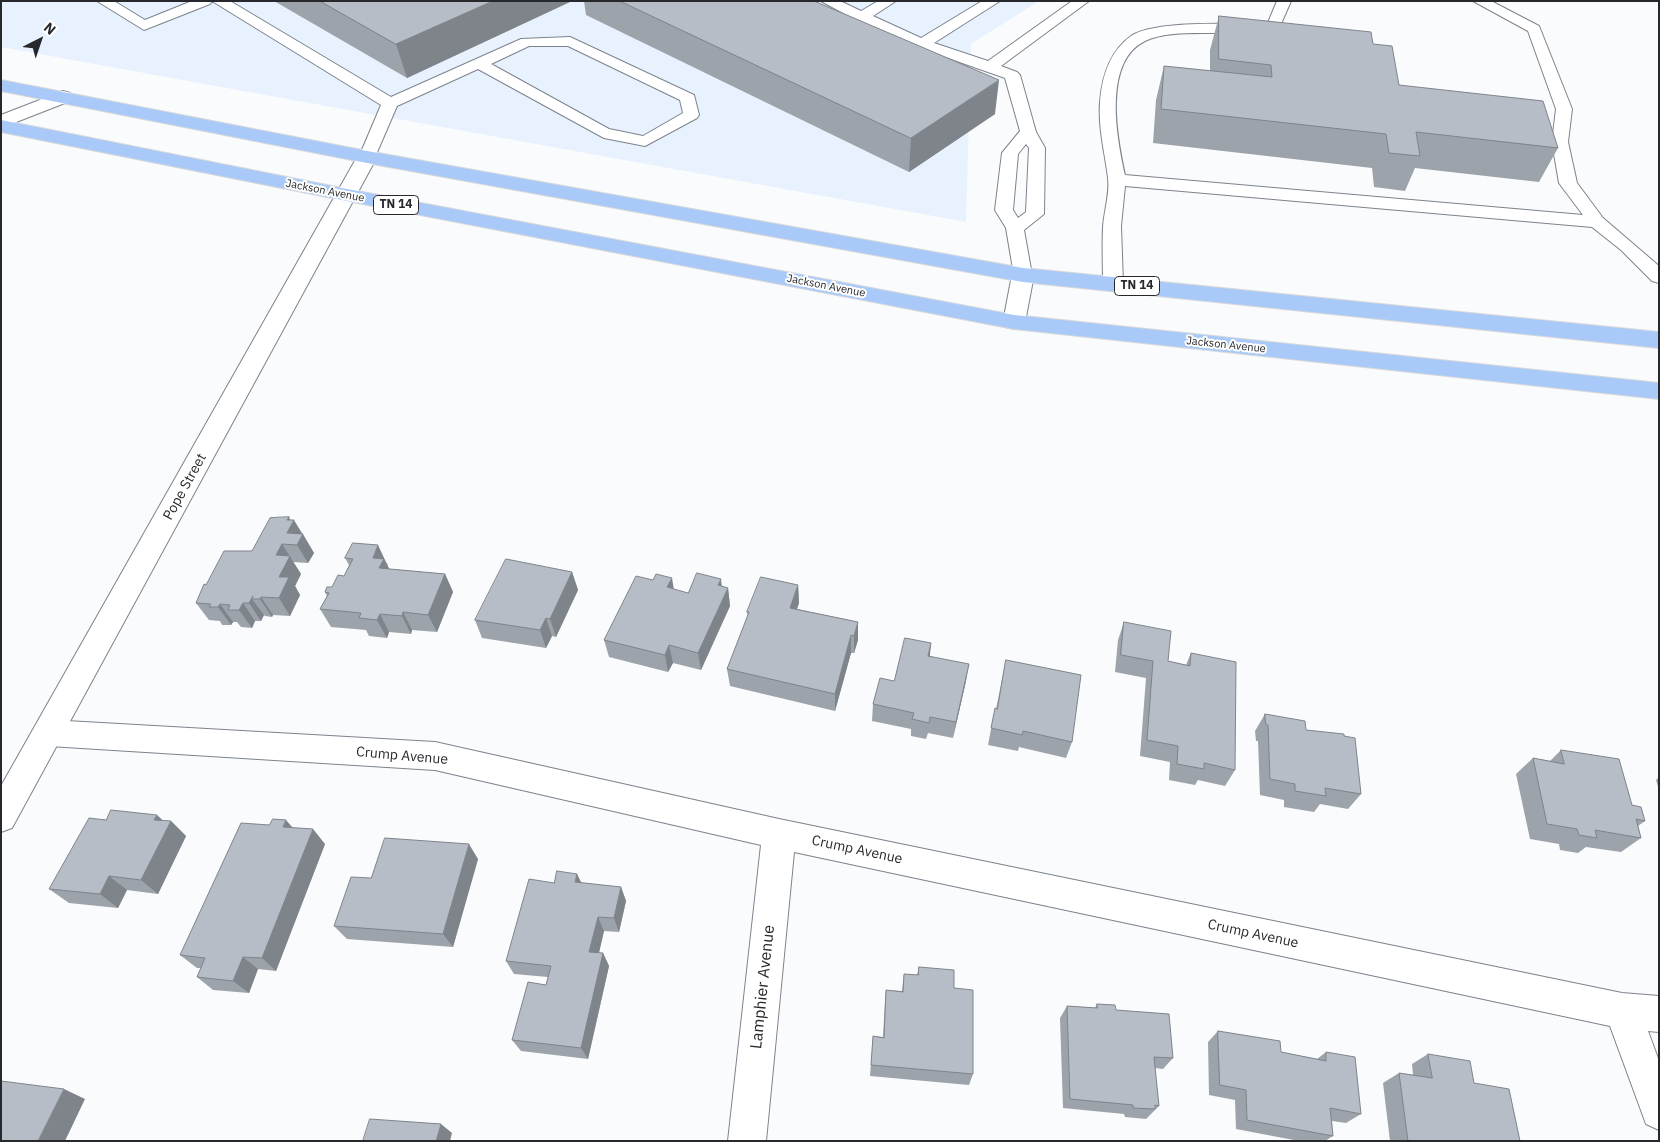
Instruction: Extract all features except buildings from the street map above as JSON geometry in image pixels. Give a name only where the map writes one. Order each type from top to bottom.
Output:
[{"type":"main road","name":"TN 14","points":[[1,85],[368,157],[1023,274],[1659,340]]},
{"type":"main road","name":"Jackson Avenue","points":[[1,126],[347,195],[1014,322],[1659,391]]},
{"type":"street","points":[[1,122],[63,97]]},
{"type":"street","name":"Pope Street","points":[[1,817],[368,157]]},
{"type":"street","points":[[1014,322],[1023,274]]},
{"type":"street","name":"Crump Avenue","points":[[49,733],[435,756],[779,834],[1622,1011],[1659,1014]]},
{"type":"street","name":"Lamphier Avenue","points":[[747,1141],[779,834]]},
{"type":"street","points":[[1622,1011],[1659,1111]]},
{"type":"lane","points":[[104,1],[144,26],[205,1]]},
{"type":"lane","points":[[219,1],[390,103]]},
{"type":"lane","points":[[828,1],[922,44],[1012,75],[1028,132],[1037,148],[1035,214],[1016,228]]},
{"type":"lane","points":[[861,17],[889,1]]},
{"type":"lane","points":[[922,44],[993,1]]},
{"type":"lane","points":[[990,67],[1082,1]]},
{"type":"lane","points":[[1113,284],[1112,226],[1116,180],[1109,139],[1108,100],[1110,81],[1124,49],[1138,38],[1182,28],[1272,30],[1284,1]]},
{"type":"lane","points":[[1480,1],[1534,29],[1564,109],[1560,142],[1568,183],[1597,222],[1627,246],[1659,276]]},
{"type":"lane","points":[[368,157],[390,103],[526,42],[570,41],[688,98],[691,115],[645,141],[604,133],[480,64]]},
{"type":"lane","points":[[1023,274],[1016,228],[1004,210],[1010,153],[1028,132]]},
{"type":"lane","points":[[1116,180],[1492,211],[1597,222]]},
{"type":"shaded area","points":[[1,1],[1039,1],[971,44],[966,222],[1,47]]}]
